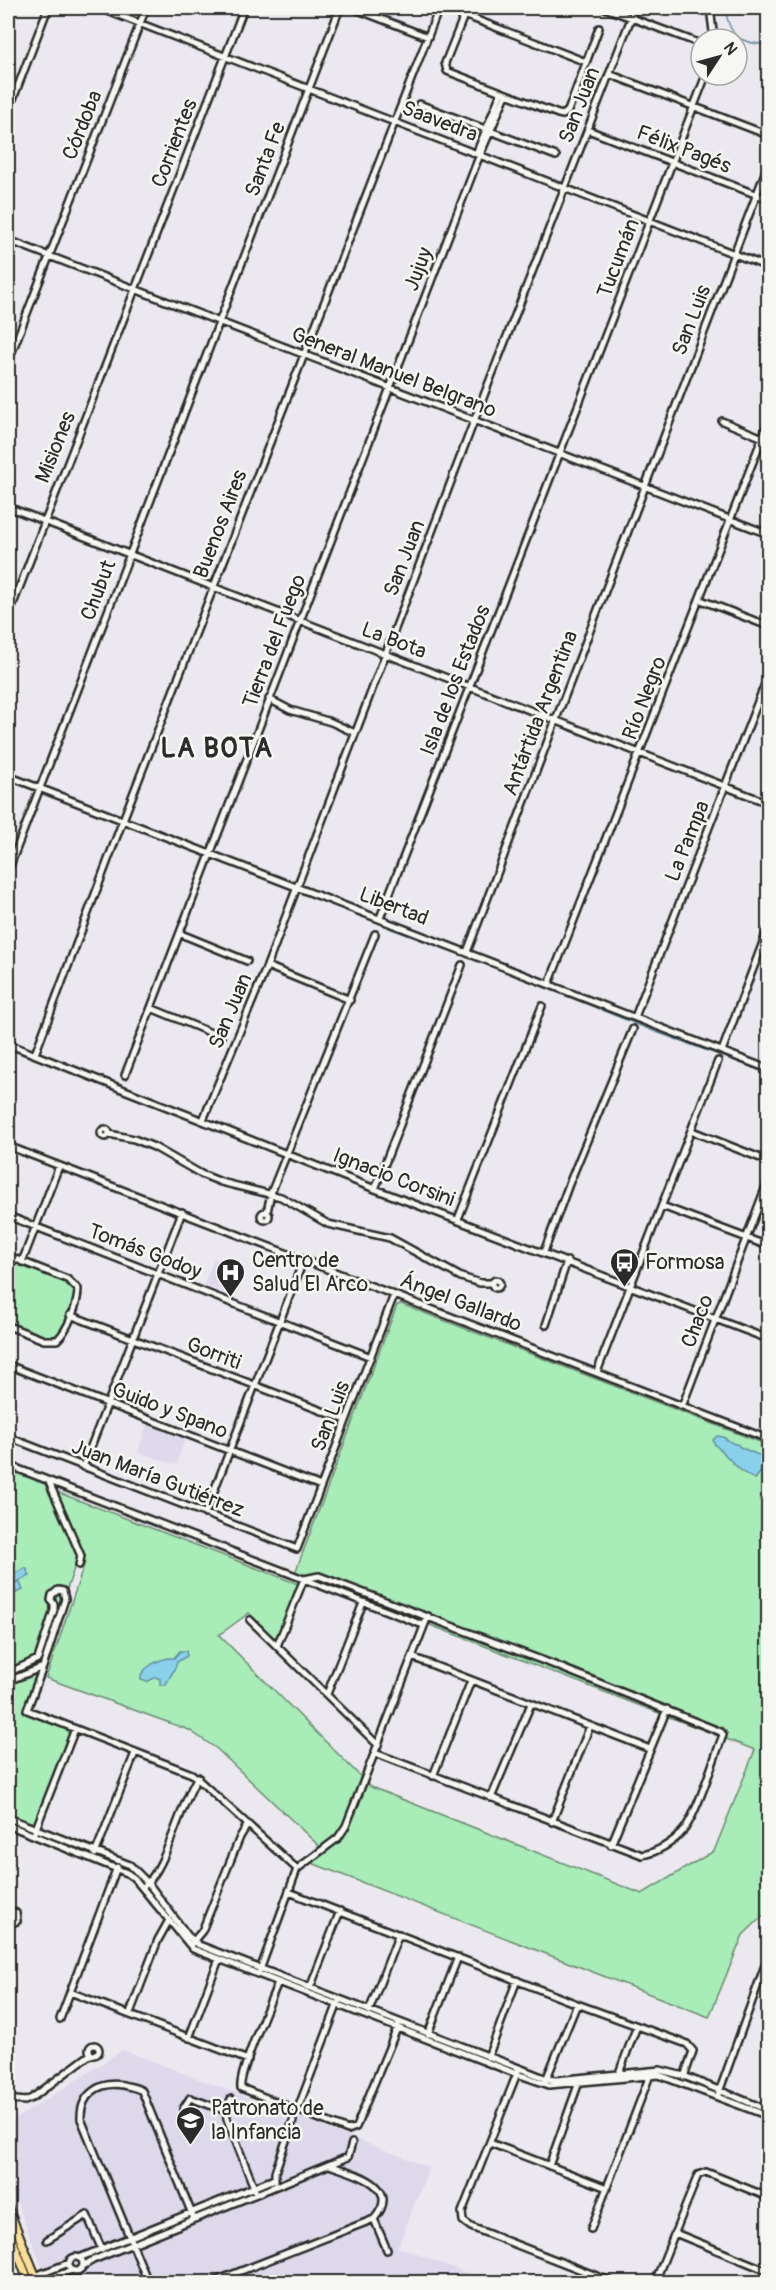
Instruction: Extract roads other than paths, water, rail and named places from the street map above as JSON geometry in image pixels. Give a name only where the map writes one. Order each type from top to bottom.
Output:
[{"type":"main road","points":[[8,2208],[38,2280]]},
{"type":"main road","points":[[8,2229],[29,2283]]},
{"type":"street","points":[[8,112],[48,8]]},
{"type":"street","name":"Saavedra","points":[[99,8],[768,267]]},
{"type":"street","name":"Córdoba","points":[[8,363],[48,255],[146,8]]},
{"type":"street","name":"Corrientes","points":[[135,290],[244,8]]},
{"type":"street","name":"Santa Fe","points":[[220,322],[340,8]]},
{"type":"street","points":[[353,8],[428,37]]},
{"type":"street","name":"Buenos Aires","points":[[35,1054],[123,820],[439,8]]},
{"type":"street","points":[[467,8],[445,63],[447,71],[562,115],[568,111],[599,28]]},
{"type":"street","points":[[605,8],[689,40]]},
{"type":"street","name":"San Juan","points":[[203,1120],[267,966],[474,421],[635,8]]},
{"type":"street","points":[[710,8],[712,27]]},
{"type":"street","points":[[464,15],[586,62]]},
{"type":"street","points":[[609,74],[768,135]]},
{"type":"street","name":"Tucumán","points":[[560,453],[701,87]]},
{"type":"street","points":[[479,154],[503,94]]},
{"type":"street","points":[[419,104],[556,156]]},
{"type":"street","name":"Félix Pagés","points":[[588,130],[768,199]]},
{"type":"street","name":"Jujuy","points":[[390,387],[479,154]]},
{"type":"street","name":"San Luis","points":[[645,486],[768,165]]},
{"type":"street","name":"General Manuel Belgrano","points":[[8,240],[768,534]]},
{"type":"street","name":"Misiones","points":[[8,617],[135,290]]},
{"type":"street","name":"Chubut","points":[[8,871],[220,322]]},
{"type":"street","name":"Tierra del Fuego","points":[[125,1075],[390,387]]},
{"type":"street","points":[[722,421],[763,438]]},
{"type":"street","name":"Río Negro","points":[[549,984],[768,423]]},
{"type":"street","name":"Isla de los Estados","points":[[380,918],[560,453]]},
{"type":"street","name":"Antártida Argentina","points":[[467,952],[645,486]]},
{"type":"street","name":"La Bota","points":[[8,507],[768,803]]},
{"type":"street","points":[[700,600],[768,626]]},
{"type":"street","name":"La Pampa","points":[[635,1017],[768,676]]},
{"type":"street","points":[[269,699],[290,710],[332,722],[355,733]]},
{"type":"street","name":"Libertad","points":[[8,776],[768,1069]]},
{"type":"street","points":[[722,1051],[768,929]]},
{"type":"street","points":[[180,934],[247,961]]},
{"type":"street","points":[[267,1212],[271,1193],[375,934]]},
{"type":"street","points":[[375,1189],[462,965]]},
{"type":"street","points":[[267,966],[350,1000]]},
{"type":"street","points":[[458,1219],[543,1006]]},
{"type":"street","points":[[151,1008],[221,1037]]},
{"type":"street","points":[[544,1252],[569,1184],[633,1029]]},
{"type":"street","name":"Ignacio Corsini","points":[[8,1044],[375,1189],[768,1339]]},
{"type":"street","points":[[597,1372],[718,1061]]},
{"type":"street","points":[[692,1131],[768,1161]]},
{"type":"street","points":[[109,1134],[134,1139],[154,1147],[214,1180],[271,1193],[328,1224],[381,1234],[461,1277],[492,1283]]},
{"type":"street","name":"Ángel Gallardo","points":[[8,1146],[768,1438]]},
{"type":"street","points":[[22,1262],[59,1166]]},
{"type":"street","name":"Chaco","points":[[683,1404],[768,1181]]},
{"type":"street","points":[[662,1206],[768,1246]]},
{"type":"street","points":[[83,1467],[182,1212]]},
{"type":"street","name":"Tomás Godoy","points":[[8,1216],[371,1357]]},
{"type":"street","points":[[8,1256],[74,1283],[78,1289],[78,1296],[63,1335],[53,1342],[8,1326]]},
{"type":"street","points":[[205,1514],[304,1259]]},
{"type":"street","points":[[546,1325],[567,1261]]},
{"type":"street","name":"San Luis","points":[[297,1549],[394,1295]]},
{"type":"street","name":"Gorriti","points":[[70,1315],[346,1420]]},
{"type":"street","name":"Guido y Spano","points":[[8,1365],[321,1486]]},
{"type":"street","name":"Juan María Gutiérrez","points":[[8,1437],[297,1549]]},
{"type":"street","points":[[8,1465],[423,1626]]},
{"type":"street","points":[[49,1482],[81,1556],[79,1565]]},
{"type":"street","points":[[277,1646],[303,1580],[319,1575],[667,1709],[721,1732],[723,1735],[691,1816],[678,1836],[648,1854],[636,1855],[375,1753]]},
{"type":"street","points":[[8,1673],[38,1659],[54,1610],[51,1598],[53,1592],[60,1590],[64,1593],[65,1599],[27,1710],[198,1777],[297,1869]]},
{"type":"street","points":[[327,1694],[363,1603]]},
{"type":"street","points":[[259,1972],[297,1869],[342,1833],[428,1616]]},
{"type":"street","points":[[250,1620],[378,1744]]},
{"type":"street","points":[[412,1657],[650,1749]]},
{"type":"street","points":[[8,1681],[43,1667]]},
{"type":"street","points":[[433,1776],[471,1681]]},
{"type":"street","points":[[491,1798],[531,1704]]},
{"type":"street","points":[[611,1845],[667,1709]]},
{"type":"street","points":[[552,1822],[590,1726]]},
{"type":"street","points":[[33,1835],[75,1729]]},
{"type":"street","points":[[94,1855],[135,1752]]},
{"type":"street","points":[[141,1887],[148,1883],[156,1873],[186,1798],[198,1777]]},
{"type":"street","points":[[8,1818],[36,1828],[94,1855],[134,1878],[188,1946],[219,1959],[309,1990],[546,2081],[579,2082],[650,2075],[683,2079]]},
{"type":"street","points":[[188,1946],[202,1930],[240,1837],[248,1824]]},
{"type":"street","points":[[8,1825],[130,1865],[148,1883],[199,1946],[278,1982],[309,1990]]},
{"type":"street","points":[[60,2019],[117,1867]]},
{"type":"street","points":[[289,1892],[577,2004],[687,2044],[693,2051],[683,2079]]},
{"type":"street","points":[[8,1909],[16,1913],[17,1921],[8,1925]]},
{"type":"street","points":[[309,1990],[339,1911]]},
{"type":"street","points":[[130,2013],[158,1940],[168,1922]]},
{"type":"street","points":[[368,2013],[399,1934]]},
{"type":"street","points":[[428,2036],[458,1957]]},
{"type":"street","points":[[718,2094],[768,1957]]},
{"type":"street","points":[[189,2037],[219,1959]]},
{"type":"street","points":[[761,1977],[768,1980]]},
{"type":"street","points":[[487,2059],[517,1980]]},
{"type":"street","points":[[278,1982],[248,2060],[240,2083],[241,2088],[348,2130],[354,2129],[398,2025]]},
{"type":"street","points":[[70,1992],[248,2060]]},
{"type":"street","points":[[297,2111],[338,2002]]},
{"type":"street","points":[[546,2081],[577,2004]]},
{"type":"street","points":[[619,2073],[637,2026]]},
{"type":"street","points":[[8,2099],[25,2101],[32,2098],[91,2054]]},
{"type":"street","points":[[546,2081],[650,2069],[671,2072],[768,2116]]},
{"type":"street","points":[[518,2071],[462,2212],[463,2221],[471,2227],[612,2283]]},
{"type":"street","points":[[591,2229],[650,2075]]},
{"type":"street","points":[[549,2166],[579,2082]]},
{"type":"street","points":[[148,2283],[81,2119],[83,2103],[93,2090],[100,2086],[116,2084],[138,2088],[142,2091],[193,2216]]},
{"type":"street","points":[[718,2094],[768,2110]]},
{"type":"street","points":[[183,2109],[190,2097],[226,2111]]},
{"type":"street","points":[[231,2099],[226,2111],[226,2119],[256,2191]]},
{"type":"street","points":[[256,2191],[274,2179],[293,2121]]},
{"type":"street","points":[[490,2143],[607,2188]]},
{"type":"street","points":[[348,2171],[348,2157],[352,2144]]},
{"type":"street","points":[[38,2280],[72,2270],[78,2271],[93,2260],[131,2242],[256,2191],[348,2157]]},
{"type":"street","points":[[213,2283],[374,2218],[383,2202],[378,2186],[371,2180],[329,2165]]},
{"type":"street","points":[[655,2283],[698,2175],[703,2172],[768,2197]]},
{"type":"street","points":[[274,2179],[277,2185]]},
{"type":"street","points":[[47,2240],[87,2215],[102,2250]]},
{"type":"street","points":[[374,2218],[387,2250]]},
{"type":"street","points":[[675,2233],[768,2271]]},
{"type":"street","points":[[38,2280],[69,2263],[72,2258],[79,2258],[131,2242]]},
{"type":"street","points":[[79,2258],[83,2266]]},
{"type":"street","points":[[69,2263],[72,2270]]},
{"type":"water","points":[[717,1436],[761,1456],[763,1469],[755,1479],[739,1469],[715,1445],[713,1440]]},
{"type":"water","points":[[26,1568],[30,1576],[15,1583],[20,1583],[23,1590],[16,1593],[9,1576]]},
{"type":"water","points":[[180,1651],[186,1651],[187,1656],[177,1662],[166,1685],[160,1685],[160,1679],[156,1677],[147,1682],[141,1680],[141,1675],[151,1665],[160,1660],[174,1658]]},
{"type":"waterway","points":[[725,8],[730,26],[737,37],[749,42],[768,45]]},
{"type":"waterway","points":[[389,928],[768,1073]]},
{"type":"place","name":"Formosa","points":[[624,1288]]},
{"type":"place","name":"Centro de Salud El Arco","points":[[231,1298]]},
{"type":"place","name":"Patronato de la Infancia","points":[[190,2146]]},
{"type":"district","name":"LA BOTA","points":[[217,748]]}]
